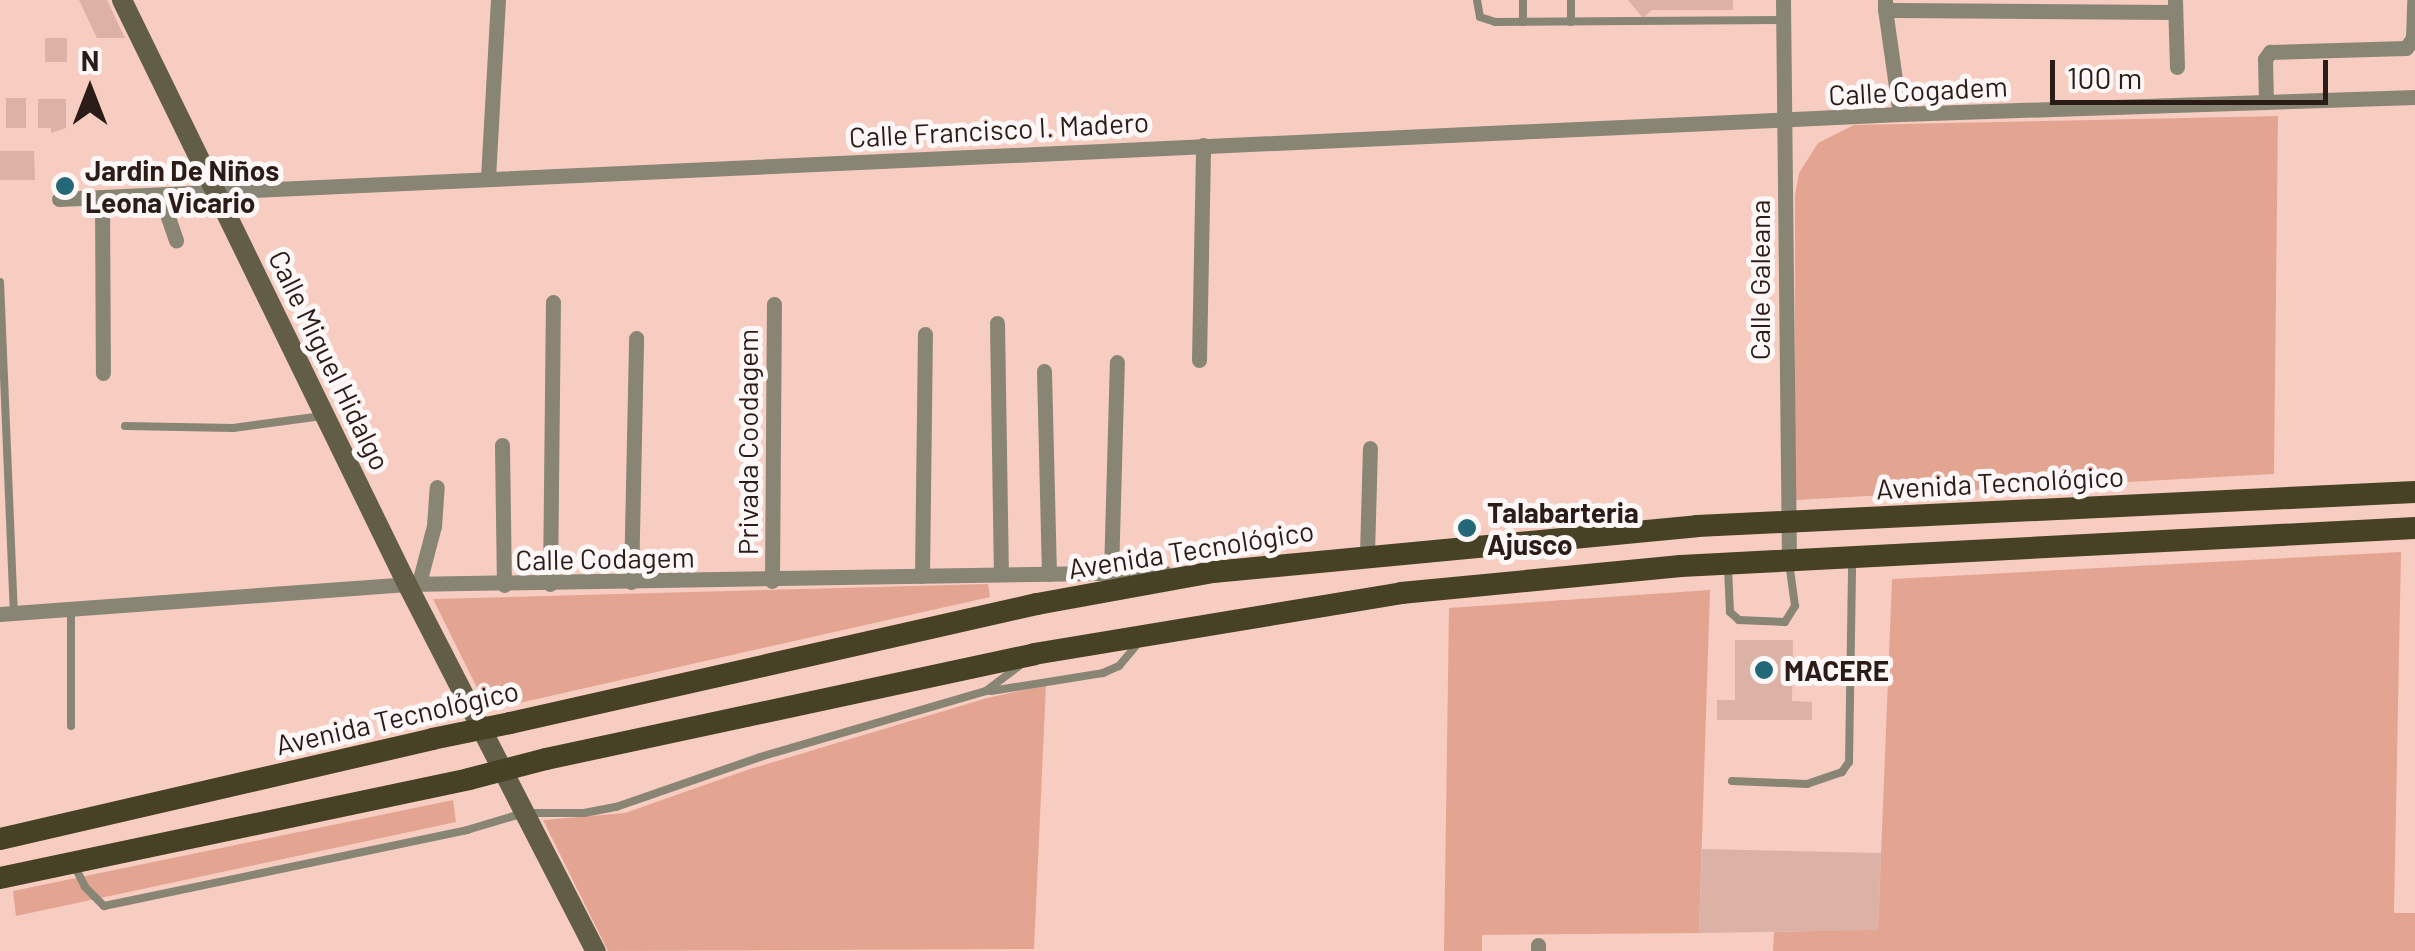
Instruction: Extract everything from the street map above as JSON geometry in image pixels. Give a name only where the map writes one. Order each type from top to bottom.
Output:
[{"type":"main road","name":"Avenida Tecnológico","points":[[0,839],[1038,604],[1212,572],[1368,554],[1786,523],[2415,492]]},
{"type":"main road","points":[[0,878],[1034,654],[1401,593],[1789,560],[2415,528]]},
{"type":"street","name":"Calle Miguel Hidalgo","points":[[122,0],[596,951]]},
{"type":"street","points":[[488,178],[498,0]]},
{"type":"street","name":"Calle Galeana","points":[[1783,0],[1789,560]]},
{"type":"street","points":[[2266,102],[2265,58],[2270,52],[2406,48],[2412,38],[2414,0]]},
{"type":"street","points":[[1900,114],[1885,5],[2175,6],[2177,67]]},
{"type":"street","name":"Calle Cogadem","points":[[1783,123],[1900,114],[2415,98]]},
{"type":"street","name":"Calle Francisco I. Madero","points":[[59,199],[1203,144],[1783,123]]},
{"type":"street","points":[[1198,360],[1203,144]]},
{"type":"street","points":[[161,196],[176,240]]},
{"type":"street","points":[[102,199],[103,373]]},
{"type":"street","points":[[550,584],[553,302]]},
{"type":"street","name":"Privada Coodagem","points":[[772,581],[774,304]]},
{"type":"street","points":[[996,323],[1001,574]]},
{"type":"street","points":[[922,576],[926,334]]},
{"type":"street","points":[[631,582],[636,338]]},
{"type":"street","points":[[1111,573],[1118,362]]},
{"type":"street","points":[[1044,371],[1049,574]]},
{"type":"street","points":[[502,445],[504,585]]},
{"type":"street","points":[[1368,554],[1370,448]]},
{"type":"street","points":[[413,584],[434,526],[437,487]]},
{"type":"street","name":"Calle Codagem","points":[[7,613],[413,584],[1212,572]]},
{"type":"lane","points":[[1477,0],[1480,18],[1523,22],[1783,20]]},
{"type":"lane","points":[[1523,0],[1523,22]]},
{"type":"lane","points":[[1571,0],[1571,22]]},
{"type":"lane","points":[[0,282],[7,613]]},
{"type":"lane","points":[[124,426],[233,428],[326,415]]},
{"type":"lane","points":[[1732,781],[1807,784],[1842,772],[1849,762],[1852,557]]},
{"type":"lane","points":[[1728,564],[1730,612],[1739,620],[1785,622],[1795,606],[1789,560]]},
{"type":"lane","points":[[70,607],[71,726]]},
{"type":"lane","points":[[73,863],[85,887],[104,906],[467,830],[524,813],[584,813],[637,802],[760,757],[986,691],[1112,670],[1127,660],[1143,635]]},
{"type":"lane","points":[[986,691],[1034,654]]},
{"type":"shaded area","points":[[2278,116],[2274,474],[1795,500],[1795,195],[1799,173],[1818,143],[1854,125]]},
{"type":"shaded area","points":[[2401,552],[2394,913],[2415,913],[2415,951],[1773,951],[1774,932],[1878,929],[1892,579]]},
{"type":"shaded area","points":[[988,584],[990,597],[488,710],[433,599]]},
{"type":"shaded area","points":[[1710,590],[1699,933],[1482,935],[1482,951],[1444,951],[1449,608]]},
{"type":"shaded area","points":[[1046,685],[1034,949],[608,951],[543,820],[625,813],[747,770],[987,698]]},
{"type":"shaded area","points":[[453,800],[456,822],[16,916],[13,891]]},
{"type":"building","points":[[79,0],[107,0],[125,38],[97,38]]},
{"type":"building","points":[[1628,0],[1733,0],[1733,10],[1652,10],[1643,18]]},
{"type":"building","points":[[45,38],[67,38],[67,62],[45,62]]},
{"type":"building","points":[[6,98],[26,98],[26,128],[6,128]]},
{"type":"building","points":[[38,99],[66,99],[66,128],[51,133],[51,128],[38,128]]},
{"type":"building","points":[[0,151],[34,151],[35,180],[0,180]]},
{"type":"building","name":"MACERE","points":[[1735,640],[1793,640],[1792,701],[1812,702],[1812,720],[1717,720],[1717,700],[1735,700]]},
{"type":"building","points":[[1702,849],[1881,853],[1878,930],[1699,933]]},
{"type":"place","name":"Jardin De Niños Leona Vicario","points":[[65,186]]},
{"type":"place","name":"Talabarteria Ajusco","points":[[1467,528]]},
{"type":"place","name":"MACERE","points":[[1764,670]]}]
